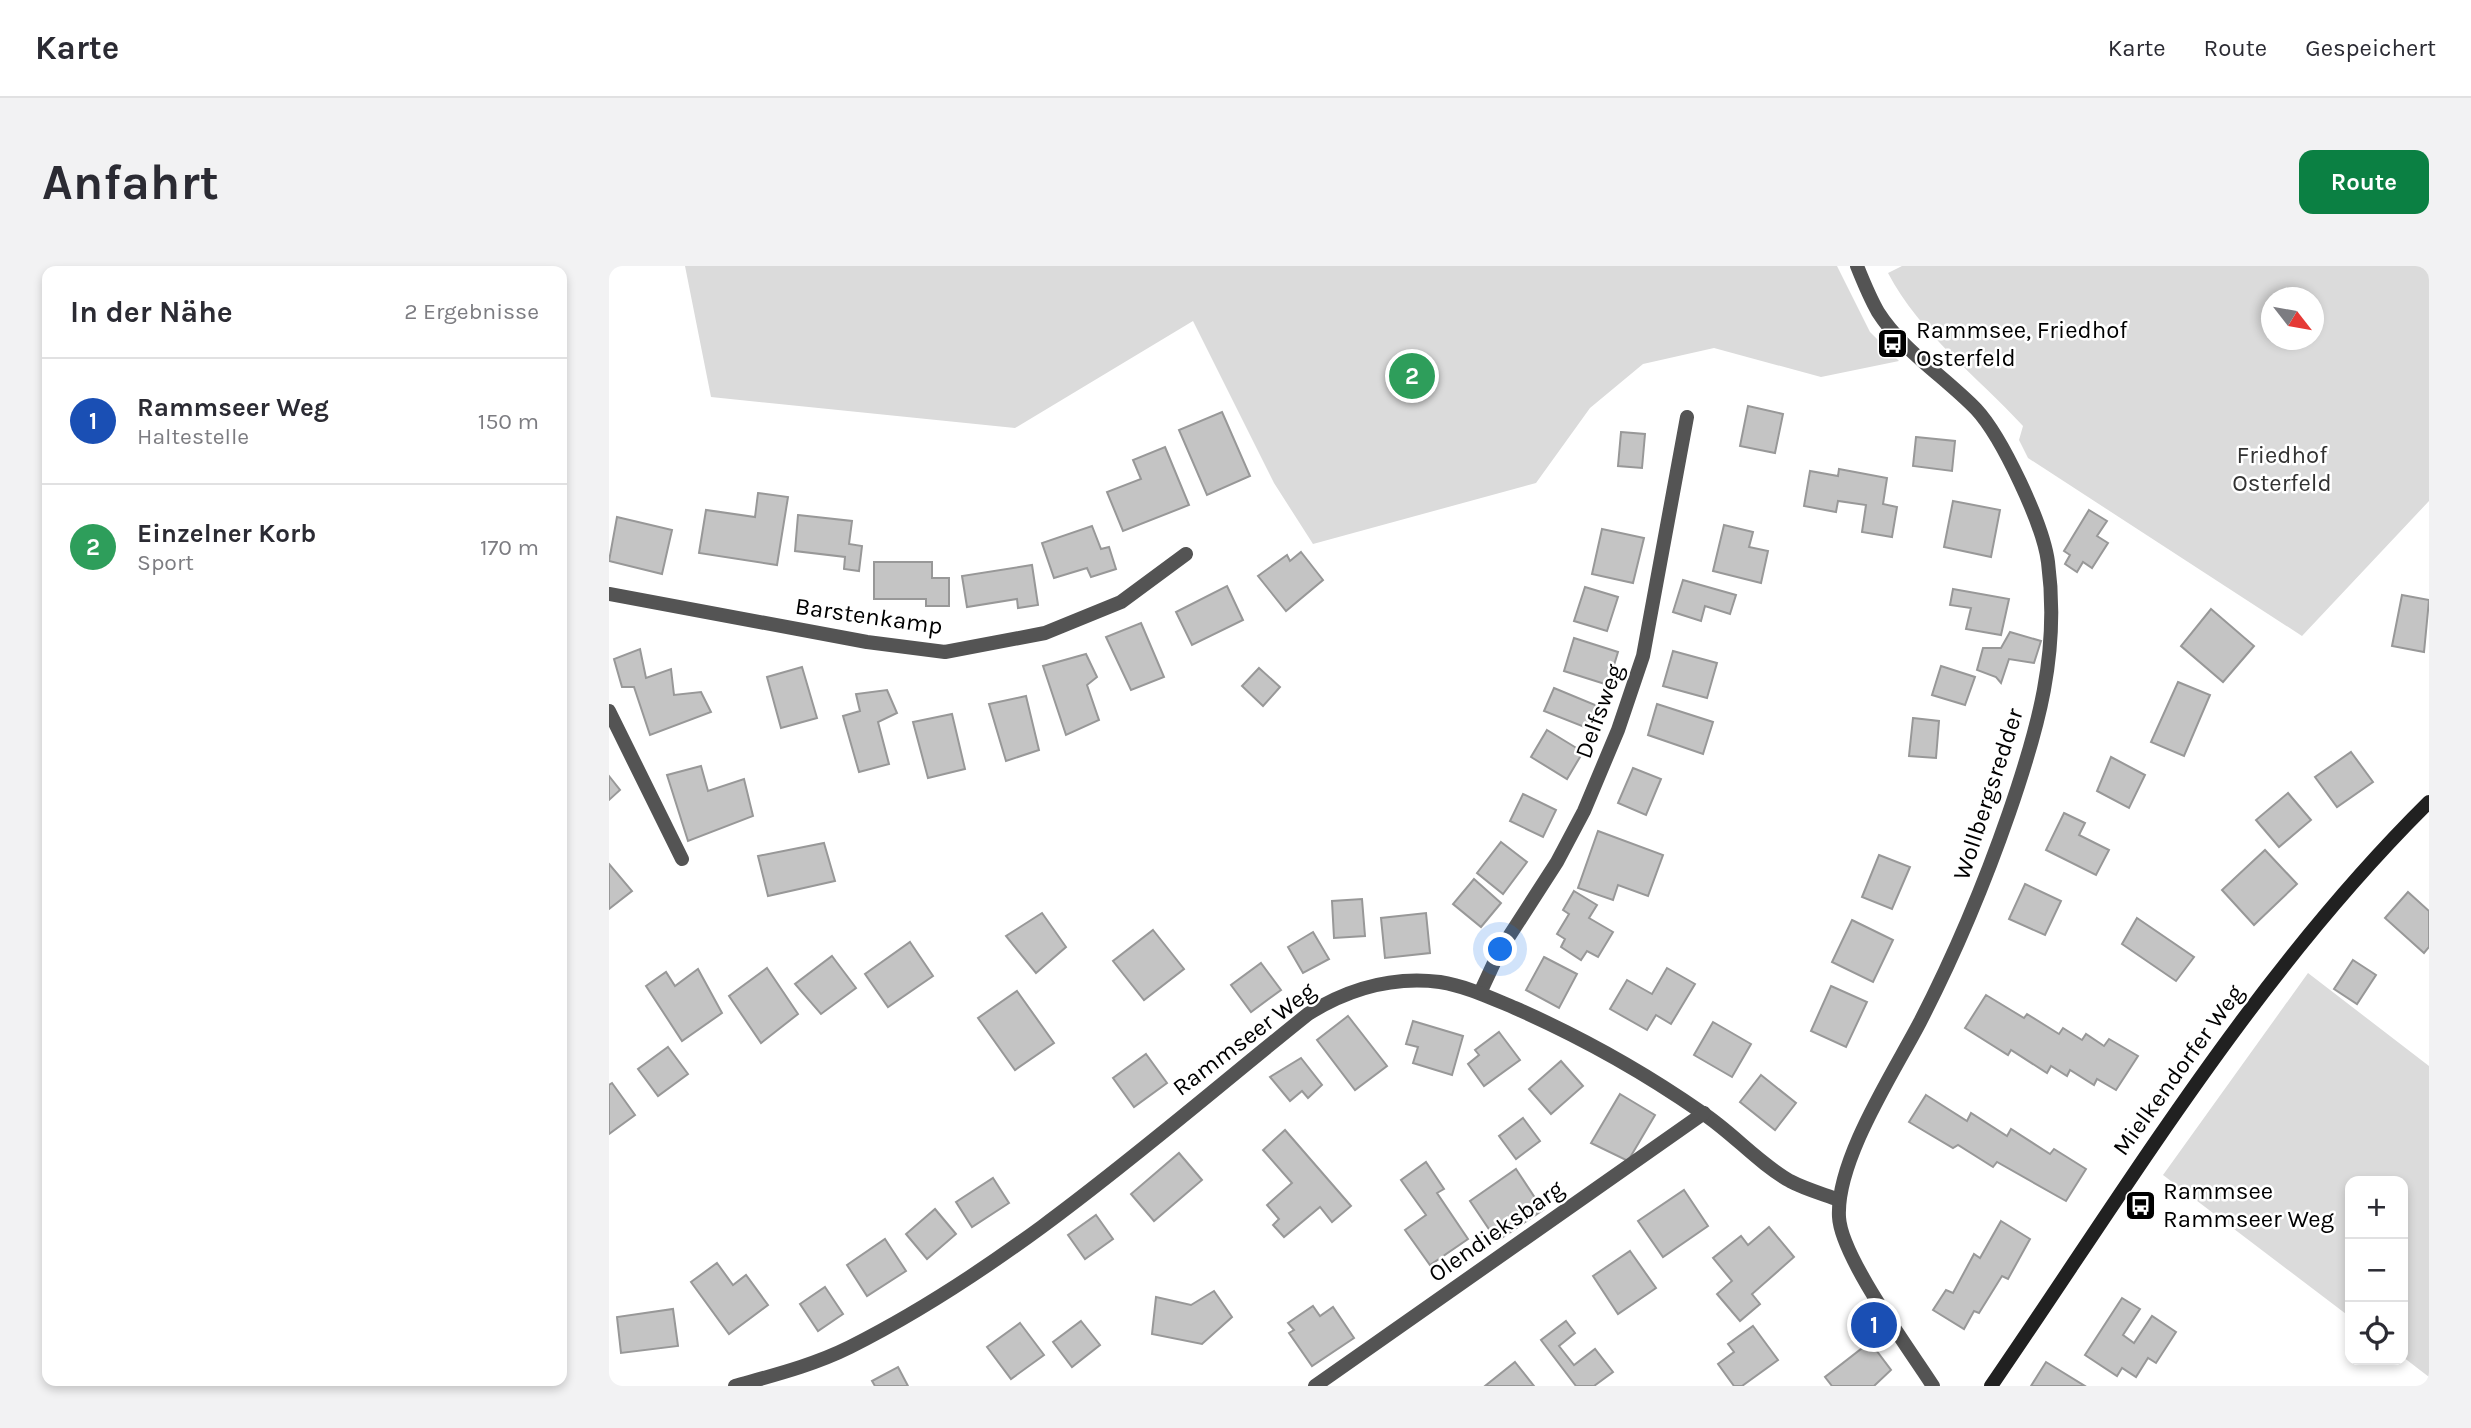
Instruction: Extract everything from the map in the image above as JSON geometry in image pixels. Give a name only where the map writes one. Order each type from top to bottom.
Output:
[{"type":"street","name":"Wollbergsredder","points":[[1839,1200],[1855,1150],[1870,1116],[1941,980],[1985,881],[2036,733],[2047,676],[2053,618],[2047,557],[2022,489],[2000,446],[1977,410],[1899,336],[1879,313],[1857,266]]},
{"type":"street","name":"Delfsweg","points":[[1480,993],[1499,952],[1557,862],[1584,811],[1618,730],[1643,656],[1687,417]]},
{"type":"street","name":"Barstenkamp","points":[[609,594],[867,642],[945,652],[1045,633],[1121,602],[1186,554]]},
{"type":"street","points":[[609,711],[682,859]]},
{"type":"street","name":"Mielkendorfer Weg","points":[[1991,1386],[2139,1163],[2288,957],[2382,848],[2429,802]]},
{"type":"street","name":"Rammseer Weg","points":[[735,1386],[771,1377],[849,1347],[990,1261],[1094,1185],[1308,1014],[1331,1000],[1368,986],[1411,981],[1441,982],[1480,993],[1561,1028],[1620,1060],[1704,1113],[1789,1181],[1839,1200]]},
{"type":"street","name":"Olendieksbarg","points":[[1315,1386],[1704,1113]]},
{"type":"street","points":[[1839,1200],[1839,1220],[1846,1243],[1870,1289],[1933,1386]]},
{"type":"green space","points":[[685,266],[1837,266],[1870,332],[1899,361],[1821,377],[1714,348],[1643,364],[1590,408],[1536,483],[1313,544],[1274,483],[1193,321],[1015,428],[711,397]]},
{"type":"green space","name":"Friedhof Osterfeld","points":[[1902,266],[2429,266],[2429,501],[2302,636],[2028,458],[2019,440],[2023,426],[1950,354],[1901,295],[1888,273]]},
{"type":"green space","points":[[2308,973],[2429,1066],[2429,1377],[2408,1361],[2408,1176],[2345,1176],[2345,1313],[2163,1175]]},
{"type":"building","points":[[1748,406],[1783,414],[1775,453],[1740,446]]},
{"type":"building","points":[[1222,412],[1250,476],[1207,495],[1179,430]]},
{"type":"building","points":[[1621,432],[1645,434],[1642,468],[1618,466]]},
{"type":"building","points":[[1916,437],[1955,441],[1952,471],[1913,466]]},
{"type":"building","points":[[1165,447],[1189,505],[1123,531],[1107,492],[1141,479],[1133,460]]},
{"type":"building","points":[[1839,469],[1887,478],[1883,504],[1897,507],[1892,537],[1862,532],[1866,505],[1838,501],[1836,512],[1804,506],[1810,471],[1838,476]]},
{"type":"building","points":[[758,493],[788,497],[777,565],[699,553],[706,510],[755,517]]},
{"type":"building","points":[[1953,501],[2000,510],[1991,557],[1944,547]]},
{"type":"building","points":[[2089,510],[2107,521],[2097,536],[2108,543],[2092,568],[2083,562],[2077,572],[2065,564],[2070,555],[2064,551]]},
{"type":"building","points":[[798,515],[852,521],[849,544],[862,546],[859,571],[844,569],[845,557],[795,551]]},
{"type":"building","points":[[617,517],[672,530],[662,574],[609,561]]},
{"type":"building","points":[[1724,525],[1753,532],[1749,547],[1768,551],[1761,583],[1713,571]]},
{"type":"building","points":[[1092,526],[1101,549],[1109,547],[1116,569],[1091,577],[1087,568],[1054,578],[1042,543]]},
{"type":"building","points":[[1602,529],[1644,538],[1633,583],[1592,574]]},
{"type":"building","points":[[1301,552],[1323,580],[1286,611],[1258,576],[1287,555],[1290,561]]},
{"type":"building","points":[[874,562],[932,562],[932,578],[949,578],[949,606],[926,606],[926,599],[874,599]]},
{"type":"building","points":[[1032,565],[1038,605],[1018,608],[1017,599],[967,607],[962,576]]},
{"type":"building","points":[[1683,580],[1736,595],[1730,614],[1705,606],[1701,621],[1673,612]]},
{"type":"building","points":[[1227,586],[1243,620],[1192,645],[1176,612]]},
{"type":"building","points":[[1585,587],[1618,597],[1607,631],[1574,621]]},
{"type":"building","points":[[1953,589],[2009,599],[2001,635],[1966,629],[1971,608],[1950,605]]},
{"type":"building","points":[[2402,595],[2429,600],[2424,652],[2392,646]]},
{"type":"building","points":[[2211,609],[2254,646],[2223,682],[2181,646]]},
{"type":"building","points":[[1141,623],[1164,677],[1131,690],[1106,637]]},
{"type":"building","points":[[2010,632],[2041,641],[2034,663],[2009,659],[2001,683],[1996,677],[1977,670],[1983,648],[2001,648]]},
{"type":"building","points":[[1574,638],[1618,652],[1608,685],[1564,671]]},
{"type":"building","points":[[640,649],[646,678],[671,669],[674,695],[701,692],[711,712],[650,735],[634,687],[622,687],[614,659]]},
{"type":"building","points":[[1673,651],[1717,663],[1707,698],[1663,686]]},
{"type":"building","points":[[1086,654],[1097,677],[1087,685],[1099,720],[1066,735],[1043,666]]},
{"type":"building","points":[[1941,666],[1975,677],[1965,705],[1932,695]]},
{"type":"building","points":[[802,667],[817,718],[781,728],[767,677]]},
{"type":"building","points":[[1259,668],[1280,687],[1263,706],[1242,686]]},
{"type":"building","points":[[2178,682],[2210,695],[2184,756],[2151,742]]},
{"type":"building","points":[[1554,688],[1600,707],[1592,730],[1544,711]]},
{"type":"building","points":[[887,690],[897,713],[878,722],[889,764],[859,772],[843,716],[860,711],[856,694]]},
{"type":"building","points":[[1026,696],[1039,750],[1006,761],[989,704]]},
{"type":"building","points":[[1657,704],[1713,722],[1703,754],[1648,735]]},
{"type":"building","points":[[952,714],[965,769],[928,778],[913,722]]},
{"type":"building","points":[[1913,718],[1939,721],[1936,758],[1909,756]]},
{"type":"building","points":[[1547,730],[1583,752],[1567,779],[1531,757]]},
{"type":"building","points":[[2351,752],[2373,782],[2337,807],[2315,777]]},
{"type":"building","points":[[2111,757],[2145,775],[2129,808],[2097,791]]},
{"type":"building","points":[[701,766],[708,791],[744,779],[753,816],[688,841],[667,775]]},
{"type":"building","points":[[1633,768],[1661,779],[1646,815],[1618,803]]},
{"type":"building","points":[[609,776],[620,790],[609,800]]},
{"type":"building","points":[[2288,793],[2311,820],[2279,847],[2256,820]]},
{"type":"building","points":[[1523,794],[1556,810],[1543,837],[1510,821]]},
{"type":"building","points":[[2064,813],[2085,823],[2079,835],[2109,850],[2096,875],[2046,850]]},
{"type":"building","points":[[1598,831],[1663,855],[1648,896],[1618,885],[1613,900],[1578,888]]},
{"type":"building","points":[[1501,842],[1527,862],[1503,894],[1477,873]]},
{"type":"building","points":[[824,843],[835,881],[768,896],[758,856]]},
{"type":"building","points":[[2265,850],[2297,884],[2254,925],[2222,890]]},
{"type":"building","points":[[1879,855],[1910,867],[1892,909],[1862,897]]},
{"type":"building","points":[[609,864],[632,891],[609,909]]},
{"type":"building","points":[[1474,879],[1501,903],[1481,927],[1453,904]]},
{"type":"building","points":[[2025,884],[2061,901],[2045,935],[2009,919]]},
{"type":"building","points":[[1574,891],[1597,905],[1589,918],[1613,932],[1598,957],[1587,951],[1581,960],[1561,947],[1565,939],[1557,934],[1569,914],[1563,910]]},
{"type":"building","points":[[2408,892],[2429,911],[2429,947],[2424,953],[2385,918]]},
{"type":"building","points":[[1362,899],[1365,936],[1334,938],[1332,901]]},
{"type":"building","points":[[1042,913],[1066,947],[1036,973],[1006,936]]},
{"type":"building","points":[[1426,913],[1430,953],[1385,958],[1381,918]]},
{"type":"building","points":[[2137,918],[2194,957],[2176,981],[2122,944]]},
{"type":"building","points":[[1852,920],[1893,940],[1873,982],[1832,962]]},
{"type":"building","points":[[1153,930],[1184,969],[1144,1000],[1113,961]]},
{"type":"building","points":[[1313,932],[1329,959],[1303,973],[1288,947]]},
{"type":"building","points":[[910,942],[933,976],[888,1007],[865,974]]},
{"type":"building","points":[[832,956],[856,988],[821,1014],[795,984]]},
{"type":"building","points":[[1544,957],[1577,974],[1559,1008],[1526,990]]},
{"type":"building","points":[[2353,960],[2376,975],[2357,1004],[2334,989]]},
{"type":"building","points":[[1261,963],[1281,990],[1251,1012],[1231,985]]},
{"type":"building","points":[[767,968],[798,1014],[761,1043],[729,996]]},
{"type":"building","points":[[1667,968],[1695,984],[1671,1024],[1656,1015],[1647,1030],[1610,1009],[1627,980],[1652,994]]},
{"type":"building","points":[[698,969],[722,1013],[682,1041],[646,986],[666,972],[675,986]]},
{"type":"building","points":[[1831,986],[1867,1002],[1846,1047],[1811,1031]]},
{"type":"building","points":[[1017,991],[1054,1043],[1015,1070],[978,1018]]},
{"type":"building","points":[[1986,995],[2024,1018],[2027,1014],[2059,1034],[2063,1028],[2082,1040],[2086,1034],[2104,1046],[2109,1039],[2138,1056],[2116,1090],[2097,1079],[2094,1085],[2070,1070],[2067,1076],[2051,1066],[2047,1073],[2011,1050],[2008,1055],[1965,1028]]},
{"type":"building","points":[[1348,1016],[1387,1066],[1355,1090],[1317,1040]]},
{"type":"building","points":[[1413,1021],[1463,1036],[1452,1075],[1413,1063],[1418,1047],[1406,1044]]},
{"type":"building","points":[[1713,1022],[1751,1044],[1732,1077],[1694,1055]]},
{"type":"building","points":[[1499,1032],[1520,1060],[1484,1086],[1468,1064],[1479,1055],[1475,1050]]},
{"type":"building","points":[[668,1047],[688,1074],[658,1096],[638,1069]]},
{"type":"building","points":[[1146,1054],[1167,1083],[1134,1107],[1113,1078]]},
{"type":"building","points":[[1301,1058],[1322,1085],[1308,1098],[1302,1091],[1290,1101],[1270,1077]]},
{"type":"building","points":[[1561,1061],[1583,1086],[1551,1114],[1529,1089]]},
{"type":"building","points":[[1761,1075],[1796,1103],[1775,1130],[1740,1102]]},
{"type":"building","points":[[612,1083],[635,1115],[609,1134],[609,1085]]},
{"type":"building","points":[[1620,1094],[1655,1115],[1628,1161],[1591,1143]]},
{"type":"building","points":[[1926,1095],[1967,1121],[1971,1113],[2007,1136],[2011,1129],[2050,1154],[2054,1149],[2086,1169],[2066,1201],[1997,1162],[1993,1167],[1958,1145],[1953,1148],[1909,1122]]},
{"type":"building","points":[[1523,1118],[1540,1141],[1516,1159],[1499,1136]]},
{"type":"building","points":[[1285,1130],[1351,1206],[1332,1222],[1320,1207],[1284,1237],[1273,1225],[1279,1219],[1267,1205],[1292,1183],[1263,1150]]},
{"type":"building","points":[[1179,1153],[1202,1180],[1154,1221],[1131,1194]]},
{"type":"building","points":[[1426,1162],[1444,1189],[1437,1193],[1468,1239],[1430,1265],[1405,1230],[1426,1215],[1401,1180]]},
{"type":"building","points":[[1516,1169],[1543,1210],[1497,1241],[1470,1201]]},
{"type":"building","points":[[993,1178],[1009,1203],[972,1227],[956,1202]]},
{"type":"building","points":[[1684,1190],[1708,1226],[1663,1257],[1638,1221]]},
{"type":"building","points":[[935,1209],[956,1234],[927,1259],[906,1234]]},
{"type":"building","points":[[1096,1215],[1113,1239],[1085,1259],[1068,1235]]},
{"type":"building","points":[[2001,1221],[2030,1239],[2008,1279],[2002,1276],[1979,1313],[1974,1311],[1964,1329],[1933,1310],[1946,1290],[1953,1293],[1974,1254],[1980,1258]]},
{"type":"building","points":[[1769,1227],[1794,1257],[1752,1294],[1760,1304],[1740,1321],[1717,1294],[1732,1281],[1713,1258],[1741,1236],[1748,1245]]},
{"type":"building","points":[[885,1239],[906,1271],[867,1296],[847,1265]]},
{"type":"building","points":[[1630,1251],[1656,1288],[1618,1314],[1593,1276]]},
{"type":"building","points":[[717,1263],[733,1285],[746,1275],[768,1305],[729,1334],[691,1282]]},
{"type":"building","points":[[825,1287],[843,1314],[818,1331],[800,1304]]},
{"type":"building","points":[[1214,1291],[1232,1317],[1202,1344],[1152,1334],[1156,1297],[1191,1305]]},
{"type":"building","points":[[2122,1298],[2140,1309],[2123,1335],[2134,1343],[2152,1316],[2176,1332],[2156,1363],[2148,1358],[2136,1377],[2122,1368],[2117,1376],[2085,1355]]},
{"type":"building","points":[[1313,1306],[1320,1316],[1333,1307],[1354,1338],[1312,1366],[1289,1333],[1294,1330],[1288,1323]]},
{"type":"building","points":[[673,1309],[678,1346],[621,1353],[617,1317]]},
{"type":"building","points":[[1081,1321],[1100,1345],[1072,1367],[1053,1342]]},
{"type":"building","points":[[1566,1321],[1575,1333],[1559,1346],[1574,1365],[1595,1349],[1613,1372],[1594,1386],[1576,1386],[1541,1340]]},
{"type":"building","points":[[1020,1323],[1044,1355],[1011,1379],[987,1347]]},
{"type":"building","points":[[1753,1326],[1778,1360],[1742,1386],[1734,1386],[1718,1364],[1734,1352],[1728,1344]]},
{"type":"building","points":[[1870,1342],[1891,1370],[1874,1386],[1832,1386],[1825,1377]]},
{"type":"building","points":[[1515,1362],[1534,1386],[1485,1386]]},
{"type":"building","points":[[2046,1362],[2085,1386],[2031,1386]]},
{"type":"building","points":[[898,1367],[908,1386],[875,1386],[872,1381]]},
{"type":"place","name":"Rammsee, Friedhof Osterfeld","points":[[1893,344]]},
{"type":"place","name":"Einzelner Korb","points":[[1412,376]]},
{"type":"place","name":"Rammsee Rammseer Weg","points":[[2140,1205]]},
{"type":"place","name":"Rammseer Weg","points":[[1874,1325]]}]
